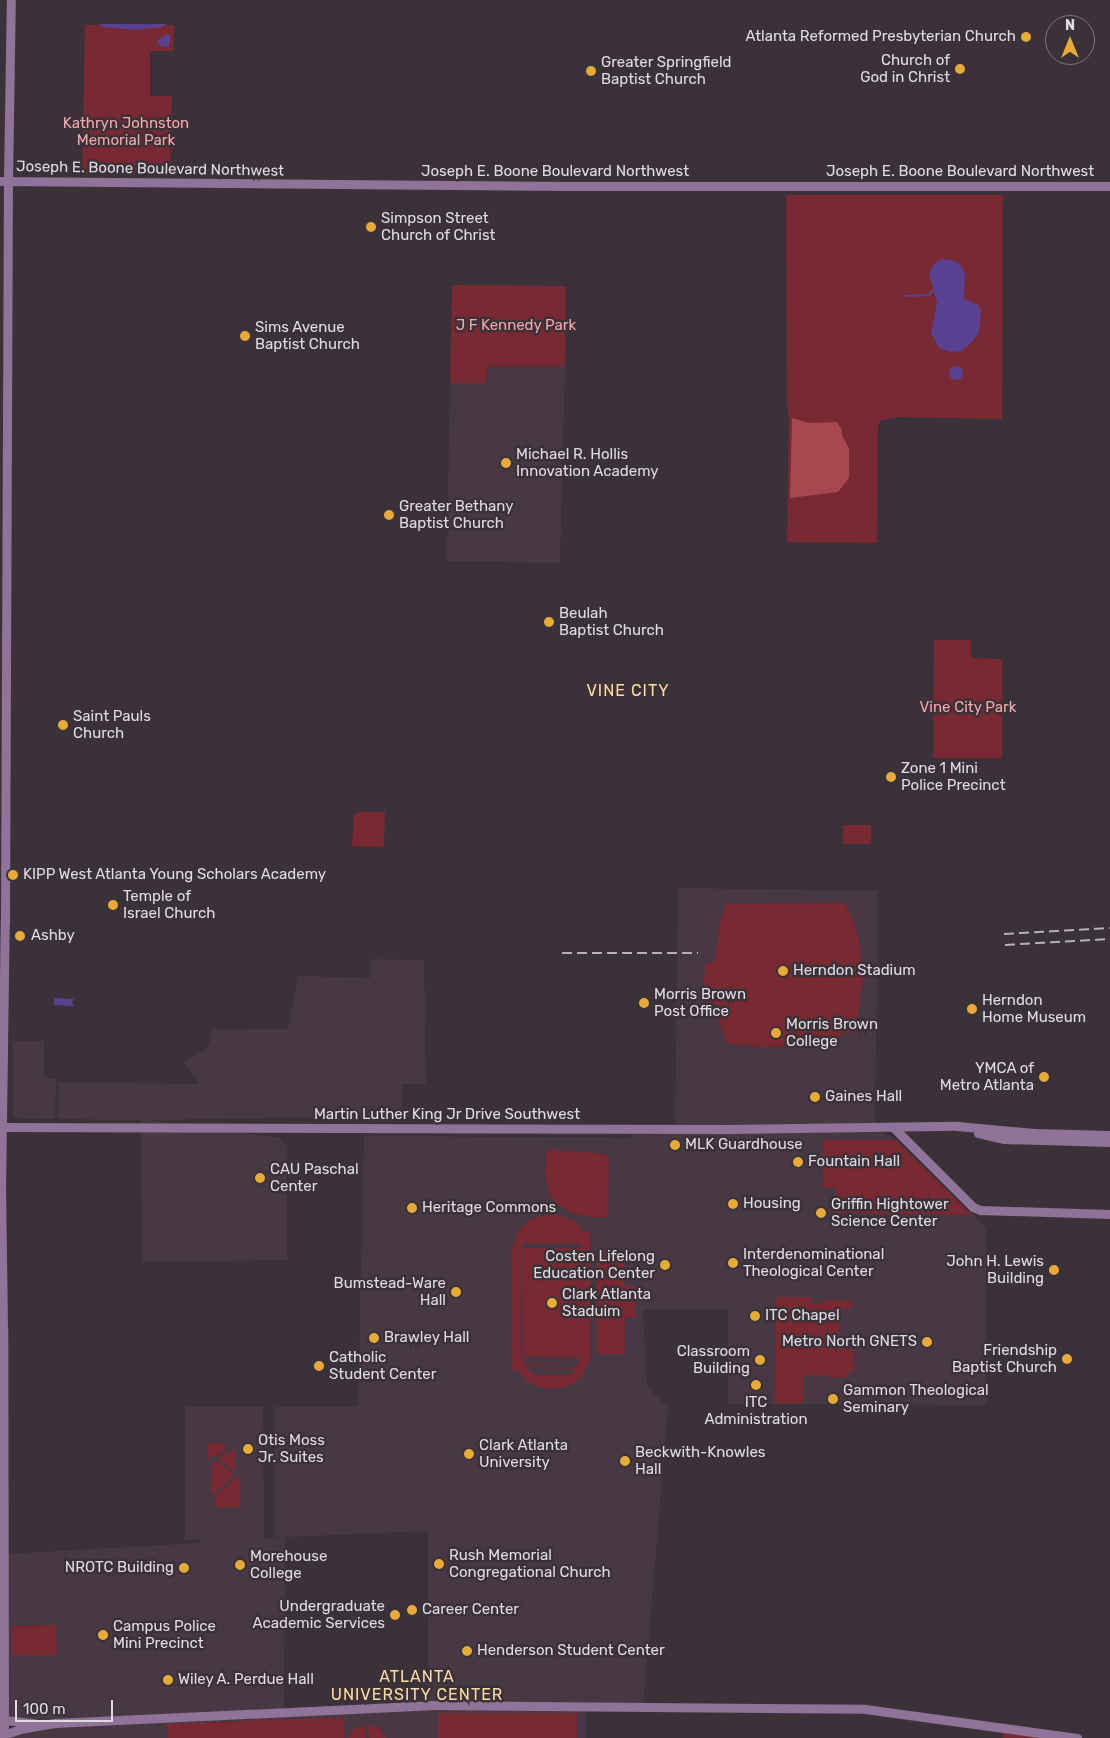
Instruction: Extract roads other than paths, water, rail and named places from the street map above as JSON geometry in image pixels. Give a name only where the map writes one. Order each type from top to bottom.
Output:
[{"type":"main road","points":[[11,0],[4,181],[1,1127],[3,1736],[20,1729],[44,1724]]},
{"type":"main road","name":"Joseph E. Boone Boulevard Northwest","points":[[4,181],[567,186],[1110,186]]},
{"type":"main road","points":[[894,1128],[957,1126],[1034,1133],[1110,1135]]},
{"type":"main road","name":"Martin Luther King Jr Drive Southwest","points":[[1,1127],[894,1128]]},
{"type":"main road","points":[[894,1128],[904,1131],[960,1131],[1003,1139],[1110,1142]]},
{"type":"main road","points":[[894,1128],[973,1207],[993,1211],[1110,1214]]},
{"type":"main road","points":[[4,1720],[44,1724],[430,1705],[873,1709],[1077,1738]]},
{"type":"waterway","points":[[906,296],[929,295],[934,289]]},
{"type":"railway","points":[[1004,934],[1110,928]]},
{"type":"railway","points":[[1005,945],[1110,939]]},
{"type":"railway","points":[[562,953],[698,953]]},
{"type":"place","name":"Atlanta Reformed Presbyterian Church","points":[[1026,37]]},
{"type":"place","name":"Church of God in Christ","points":[[960,69]]},
{"type":"place","name":"Greater Springfield Baptist Church","points":[[591,71]]},
{"type":"place","name":"Simpson Street Church of Christ","points":[[371,227]]},
{"type":"place","name":"Sims Avenue Baptist Church","points":[[245,336]]},
{"type":"place","name":"Michael R. Hollis Innovation Academy","points":[[506,463]]},
{"type":"place","name":"Greater Bethany Baptist Church","points":[[389,515]]},
{"type":"place","name":"Beulah Baptist Church","points":[[549,622]]},
{"type":"place","name":"Saint Pauls Church","points":[[63,725]]},
{"type":"place","name":"Zone 1 Mini Police Precinct","points":[[891,777]]},
{"type":"place","name":"KIPP West Atlanta Young Scholars Academy","points":[[13,875]]},
{"type":"place","name":"Temple of Israel Church","points":[[113,905]]},
{"type":"place","name":"Ashby","points":[[20,936]]},
{"type":"place","name":"Herndon Stadium","points":[[783,971]]},
{"type":"place","name":"Morris Brown Post Office","points":[[644,1003]]},
{"type":"place","name":"Herndon Home Museum","points":[[972,1009]]},
{"type":"place","name":"Morris Brown College","points":[[776,1033]]},
{"type":"place","name":"YMCA of Metro Atlanta","points":[[1044,1077]]},
{"type":"place","name":"Gaines Hall","points":[[815,1097]]},
{"type":"place","name":"MLK Guardhouse","points":[[675,1145]]},
{"type":"place","name":"Fountain Hall","points":[[798,1162]]},
{"type":"place","name":"CAU Paschal Center","points":[[260,1178]]},
{"type":"place","name":"Housing","points":[[733,1204]]},
{"type":"place","name":"Heritage Commons","points":[[412,1208]]},
{"type":"place","name":"Griffin Hightower Science Center","points":[[821,1213]]},
{"type":"place","name":"Interdenominational Theological Center","points":[[733,1263]]},
{"type":"place","name":"Costen Lifelong Education Center","points":[[665,1265]]},
{"type":"place","name":"John H. Lewis Building","points":[[1054,1270]]},
{"type":"place","name":"Bumstead-Ware Hall","points":[[456,1292]]},
{"type":"place","name":"Clark Atlanta Staduim","points":[[552,1303]]},
{"type":"place","name":"ITC Chapel","points":[[755,1316]]},
{"type":"place","name":"Brawley Hall","points":[[374,1338]]},
{"type":"place","name":"Metro North GNETS","points":[[927,1342]]},
{"type":"place","name":"Friendship Baptist Church","points":[[1067,1359]]},
{"type":"place","name":"Classroom Building","points":[[760,1360]]},
{"type":"place","name":"Catholic Student Center","points":[[319,1366]]},
{"type":"place","name":"ITC Administration","points":[[756,1385]]},
{"type":"place","name":"Gammon Theological Seminary","points":[[833,1399]]},
{"type":"place","name":"Otis Moss Jr. Suites","points":[[248,1449]]},
{"type":"place","name":"Clark Atlanta University","points":[[469,1454]]},
{"type":"place","name":"Beckwith-Knowles Hall","points":[[625,1461]]},
{"type":"place","name":"Rush Memorial Congregational Church","points":[[439,1564]]},
{"type":"place","name":"Morehouse College","points":[[240,1565]]},
{"type":"place","name":"NROTC Building","points":[[184,1568]]},
{"type":"place","name":"Career Center","points":[[412,1610]]},
{"type":"place","name":"Undergraduate Academic Services","points":[[395,1615]]},
{"type":"place","name":"Campus Police Mini Precinct","points":[[103,1635]]},
{"type":"place","name":"Henderson Student Center","points":[[467,1651]]},
{"type":"place","name":"Wiley A. Perdue Hall","points":[[168,1680]]},
{"type":"district","name":"VINE CITY","points":[[628,691]]},
{"type":"district","name":"ATLANTA UNIVERSITY CENTER","points":[[417,1686]]},
{"type":"park label","name":"Kathryn Johnston Memorial Park","points":[[126,132]]},
{"type":"park label","name":"J F Kennedy Park","points":[[516,326]]},
{"type":"park label","name":"Vine City Park","points":[[968,708]]}]
